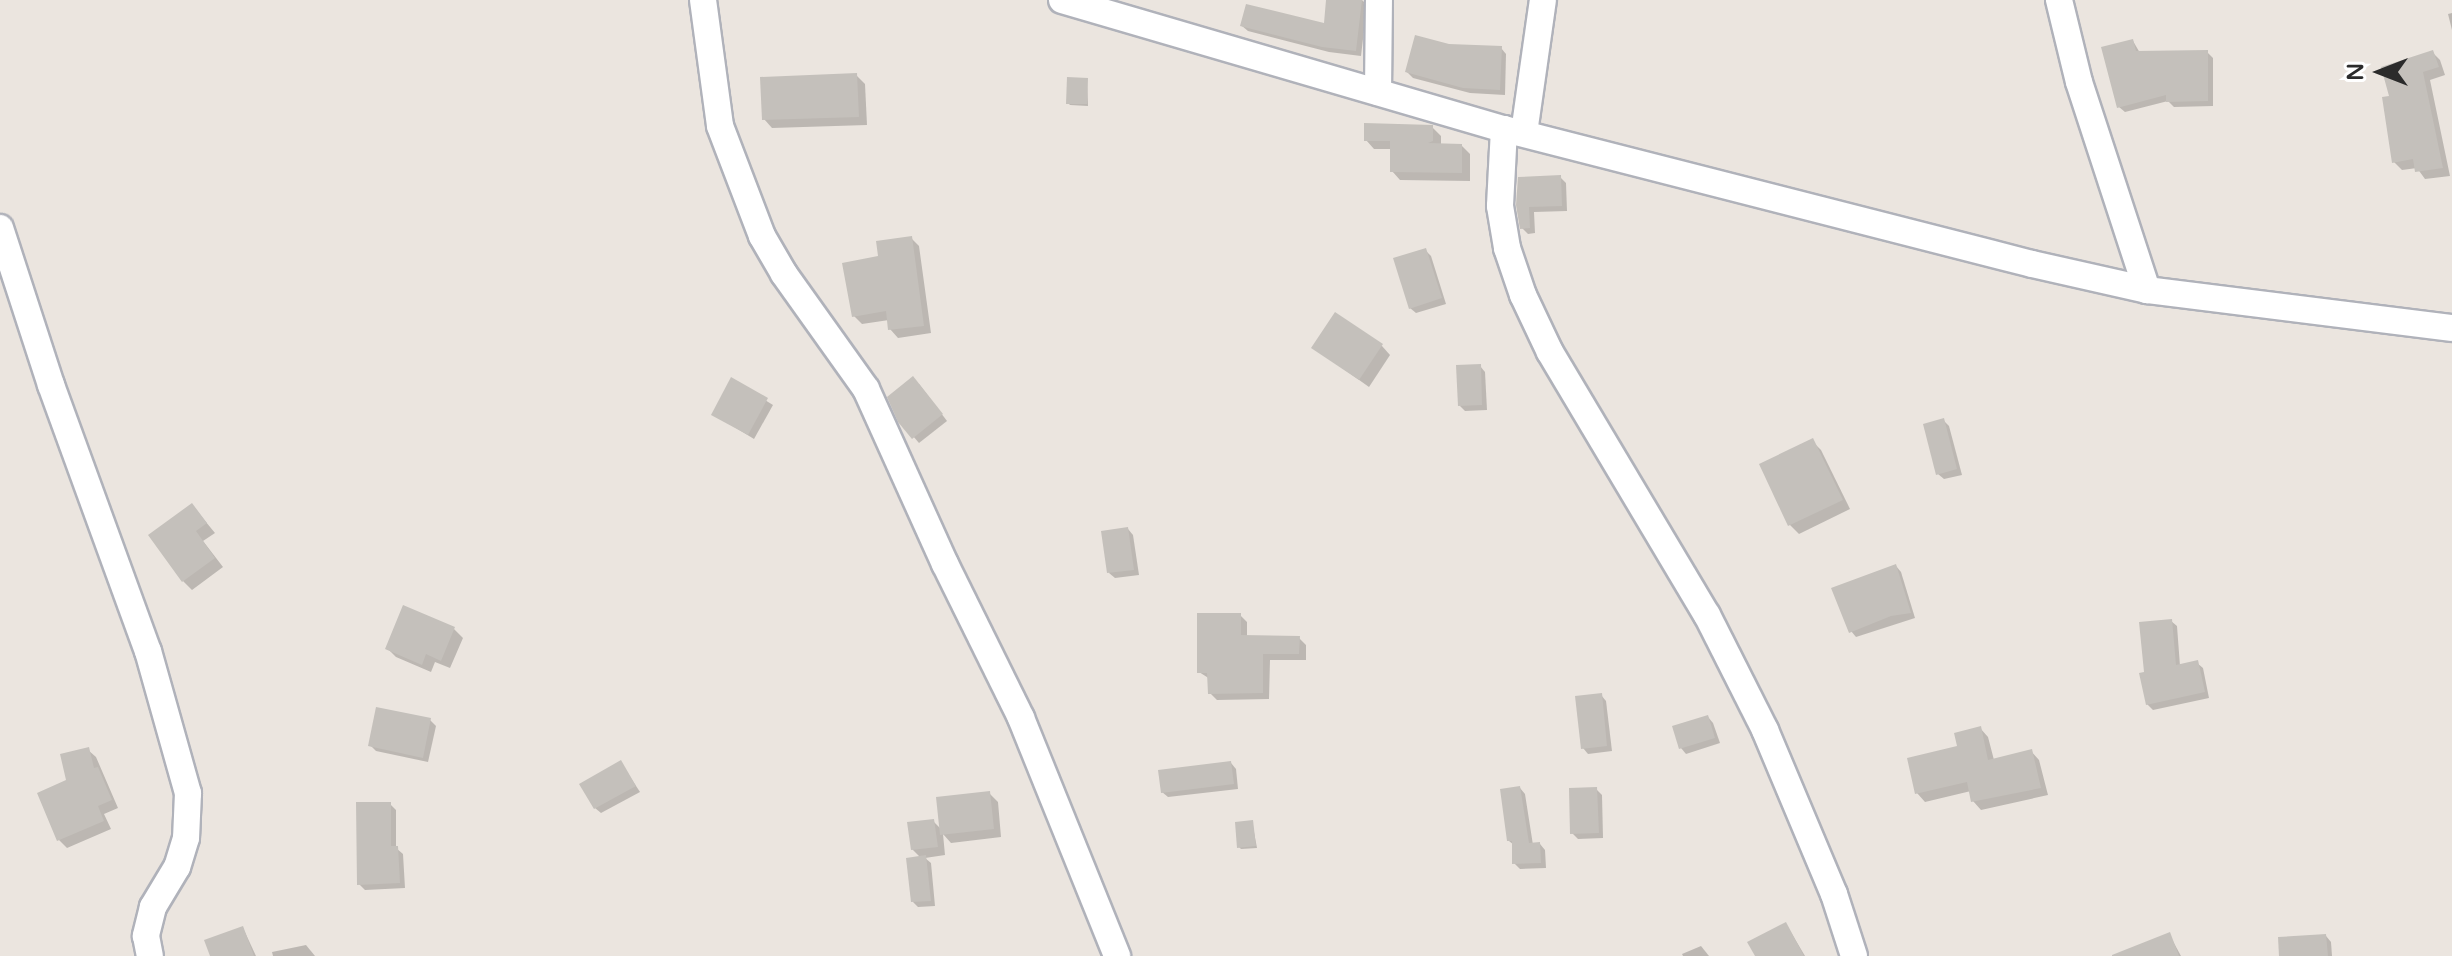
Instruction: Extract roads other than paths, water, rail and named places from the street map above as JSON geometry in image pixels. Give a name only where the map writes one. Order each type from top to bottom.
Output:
[{"type":"street","points":[[703,0],[720,126],[762,236],[784,274],[866,389],[945,564],[1021,718],[1117,956]]},
{"type":"street","points":[[1062,0],[1514,131],[2147,290],[2452,328]]},
{"type":"street","points":[[1378,92],[1379,0]]},
{"type":"street","points":[[1543,0],[1500,206],[1507,248],[1523,295],[1550,352],[1707,615],[1758,718],[1834,894],[1854,956]]},
{"type":"street","points":[[2059,0],[2079,82],[2147,290]]},
{"type":"street","points":[[0,228],[51,385],[148,651],[188,793],[186,838],[177,867],[153,907],[146,936],[150,956]]}]
